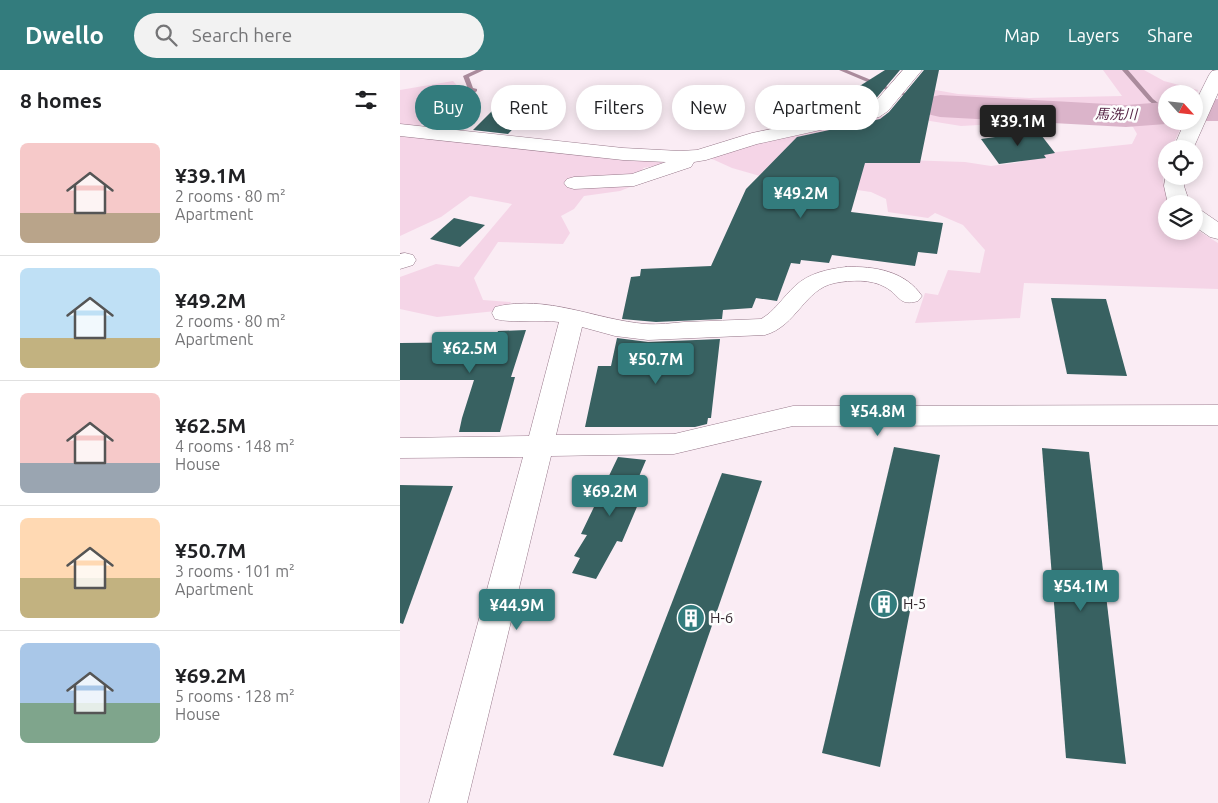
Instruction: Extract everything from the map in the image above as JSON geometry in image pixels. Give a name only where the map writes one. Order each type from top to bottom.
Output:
[{"type":"street","points":[[574,183],[634,180],[752,139],[872,113],[881,107],[913,70]]},
{"type":"street","points":[[1187,140],[1217,76]]},
{"type":"street","points":[[400,130],[623,154],[699,156]]},
{"type":"street","points":[[1203,222],[1218,232]]},
{"type":"street","points":[[504,313],[543,312],[573,316],[615,328],[648,332],[765,326],[777,322],[805,289],[819,281],[846,274],[868,273],[893,281],[910,296]]},
{"type":"street","points":[[448,803],[573,316]]},
{"type":"street","points":[[400,448],[674,444],[793,416],[1218,415]]},
{"type":"shaded area","points":[[1103,70],[1144,70],[1164,81],[1179,85],[1158,85],[1158,130],[1180,130],[1175,140],[1158,140],[1158,185],[1164,185],[1166,195],[1158,195],[1158,240],[1203,240],[1203,234],[1218,243],[1218,289],[1024,283],[1020,318],[915,323],[925,293],[938,295],[948,270],[980,273],[985,250],[963,225],[935,213],[928,218],[888,212],[886,199],[871,192],[760,176],[732,168],[710,158],[775,138],[814,130],[879,130],[879,117],[882,116],[891,117],[873,159],[965,162],[991,166],[1021,162],[1019,156],[1132,144],[1137,134],[1133,127],[1126,124],[1051,121],[961,126],[924,120],[913,86],[958,94],[1029,98],[1122,96]]},
{"type":"shaded area","points":[[453,81],[457,85],[429,85]]},
{"type":"shaded area","points":[[415,87],[415,126],[400,124],[400,90]]},
{"type":"shaded area","points":[[400,136],[666,160],[659,165],[643,168],[640,183],[620,191],[584,196],[574,209],[561,216],[570,233],[563,244],[498,242],[474,278],[483,300],[511,302],[506,310],[437,317],[400,309],[400,277],[436,264],[459,267],[512,204],[470,196],[441,217],[400,236]]},
{"type":"building","points":[[885,70],[900,70],[879,95],[879,85],[861,85]]},
{"type":"building","points":[[924,70],[939,70],[920,163],[865,163],[851,212],[943,223],[937,254],[918,252],[915,266],[832,255],[829,263],[801,260],[800,264],[791,263],[777,301],[756,298],[752,308],[723,310],[722,319],[656,322],[622,319],[631,277],[640,276],[641,269],[711,266],[746,189],[797,137],[829,130],[879,130],[879,119],[889,112]]},
{"type":"building","points":[[491,112],[491,130],[512,130],[508,134],[473,130],[481,130],[481,122]]},
{"type":"building","points":[[1038,131],[1055,153],[1044,155],[1046,158],[999,164],[981,139]]},
{"type":"building","points":[[454,218],[485,225],[460,247],[430,239]]},
{"type":"building","points":[[1051,298],[1106,299],[1127,376],[1067,374]]},
{"type":"building","points":[[526,330],[511,377],[515,377],[500,432],[459,432],[474,380],[400,380],[400,343],[494,342],[498,331]]},
{"type":"building","points":[[617,338],[648,342],[720,339],[711,418],[708,418],[707,424],[695,427],[585,427],[598,366],[611,366]]},
{"type":"building","name":"H-5","points":[[894,447],[940,455],[880,767],[822,753]]},
{"type":"building","points":[[1042,448],[1089,452],[1126,764],[1066,758]]},
{"type":"building","points":[[618,457],[646,460],[635,486],[645,488],[622,542],[617,541],[596,579],[572,573],[580,558],[574,556],[587,535],[581,534]]},
{"type":"building","name":"H-6","points":[[722,473],[762,481],[663,767],[613,755]]},
{"type":"building","points":[[400,485],[453,486],[403,624],[400,623]]},
{"type":"waterway","points":[[469,85],[466,76],[481,70]]},
{"type":"waterway","points":[[842,70],[886,88],[940,106]]},
{"type":"waterway","points":[[1125,70],[1158,106]]},
{"type":"waterway","name":"馬洗川","points":[[940,106],[1126,116],[1158,114]]},
{"type":"waterway","name":"馬洗川","points":[[1203,111],[1218,110]]},
{"type":"place","name":"H-5","points":[[884,604]]},
{"type":"place","name":"H-6","points":[[691,618]]}]
